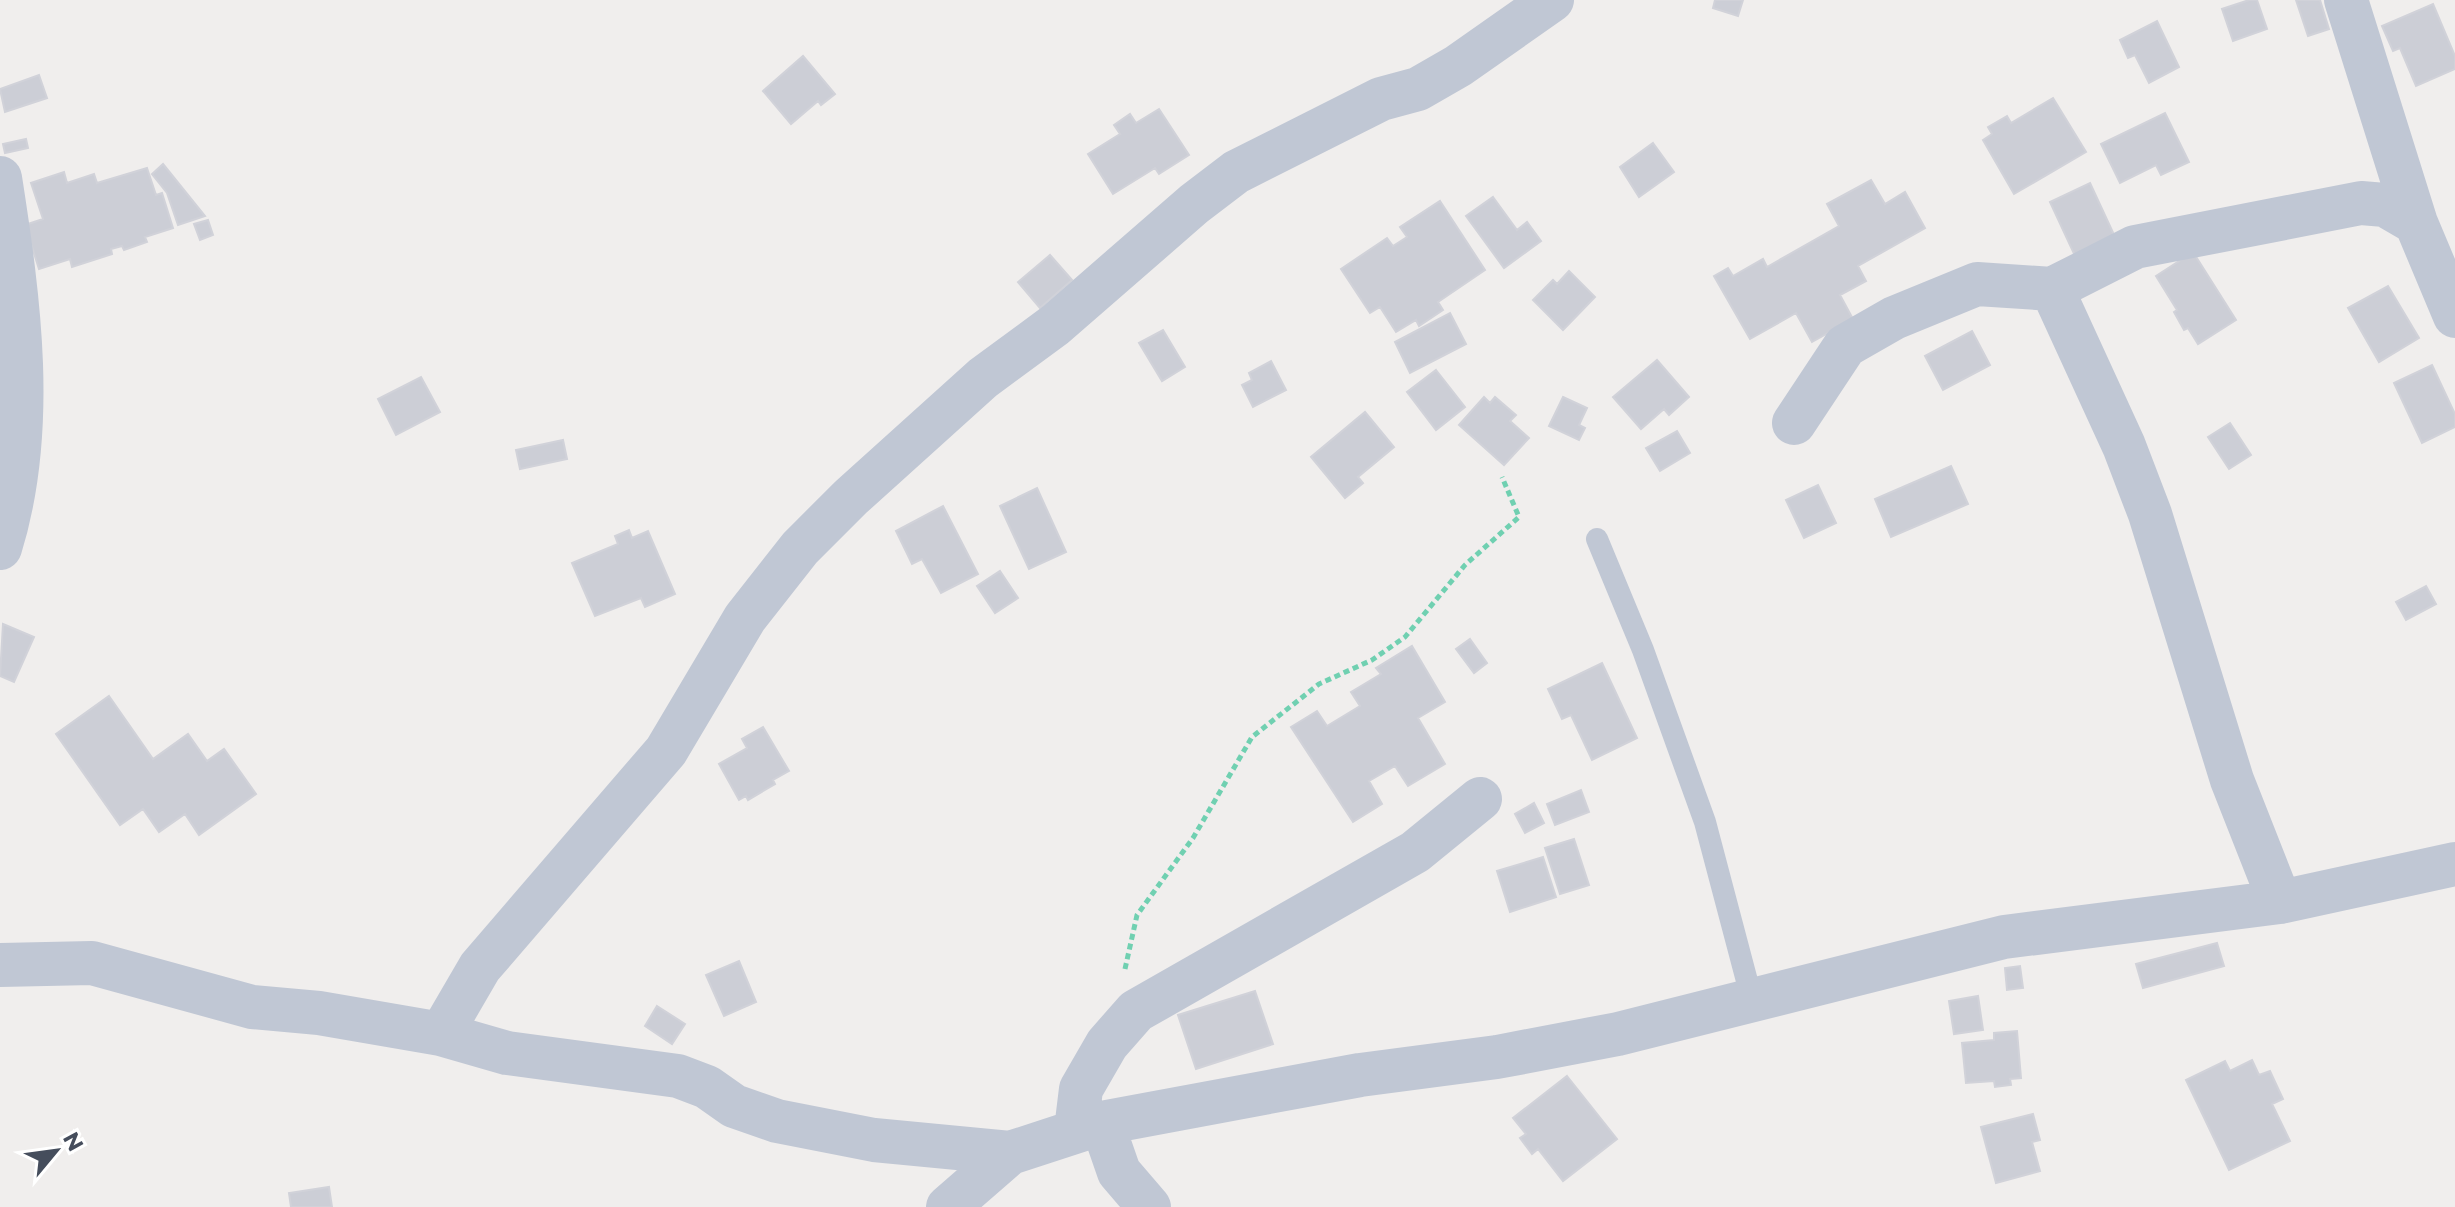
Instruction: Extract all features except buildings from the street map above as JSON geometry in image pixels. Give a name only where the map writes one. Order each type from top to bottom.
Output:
[{"type":"street","points":[[441,1034],[480,967],[666,751],[745,618],[800,548],[851,497],[983,378],[1055,325],[1194,204],[1236,172],[1381,99],[1418,89],[1458,66],[1552,0]]},
{"type":"street","points":[[2346,0],[2416,223],[2455,316]]},
{"type":"street","points":[[0,178],[13,260],[23,427],[13,506],[0,548]]},
{"type":"street","points":[[1794,423],[1845,346],[1894,318],[1977,284],[2052,289],[2135,247],[2361,203],[2385,205],[2416,223]]},
{"type":"street","points":[[2052,289],[2124,446],[2150,514],[2232,780],[2280,902]]},
{"type":"street","points":[[1149,1207],[1119,1172],[1089,1126],[1081,1089],[1107,1044],[1136,1011],[1415,852],[1480,799]]},
{"type":"street","points":[[948,1207],[1010,1153],[1089,1126],[1360,1075],[1497,1057],[1618,1034],[2004,937],[2280,902],[2455,864]]},
{"type":"street","points":[[0,965],[92,963],[252,1007],[319,1013],[441,1034],[507,1053],[678,1076],[707,1087],[734,1106],[777,1121],[874,1140],[1010,1153]]},
{"type":"lane","points":[[1597,539],[1643,650],[1705,822],[1752,1000]]},
{"type":"path","points":[[1122,983],[1137,915],[1193,838],[1252,737],[1319,684],[1372,660],[1405,637],[1465,565],[1519,517],[1502,477]]}]
